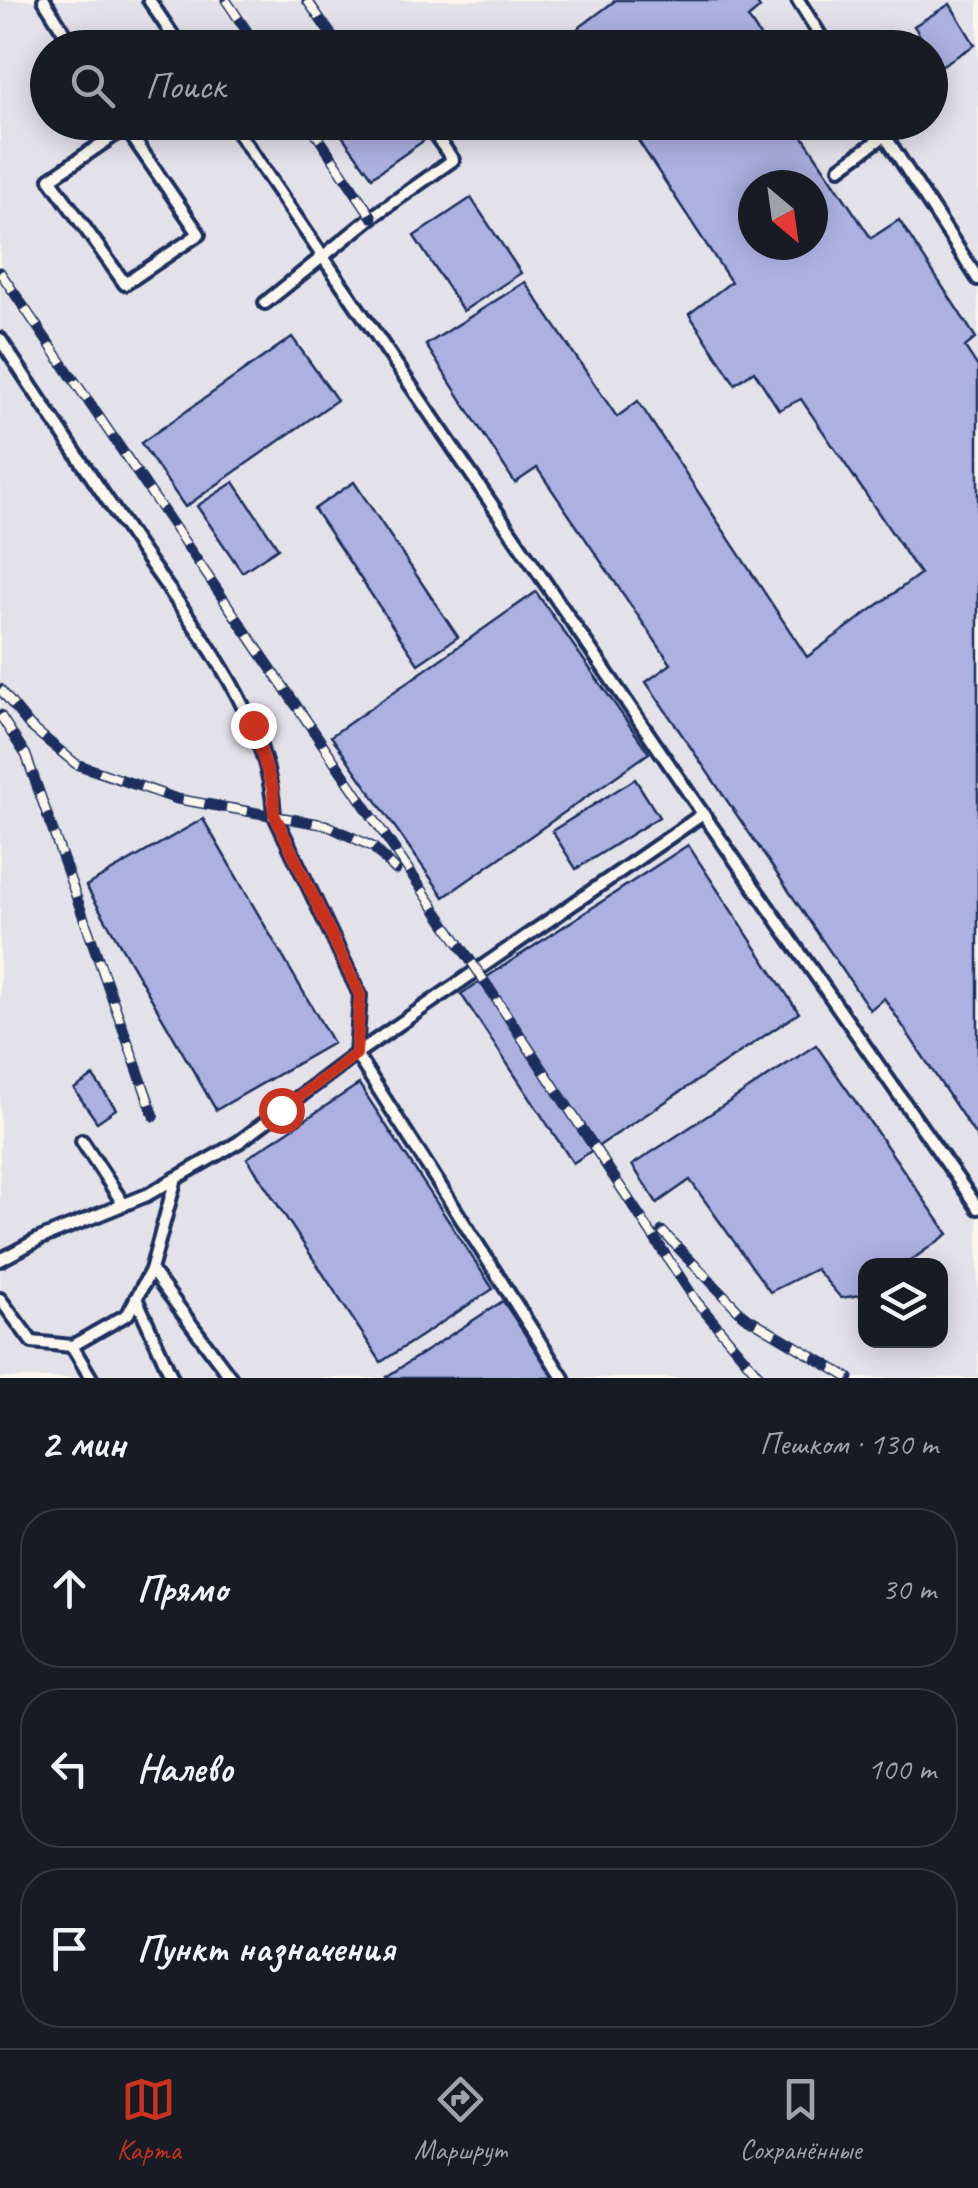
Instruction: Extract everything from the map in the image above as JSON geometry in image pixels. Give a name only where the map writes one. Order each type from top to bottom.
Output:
[{"type":"lane","points":[[44,0],[63,30]]},
{"type":"lane","points":[[148,0],[169,30]]},
{"type":"lane","points":[[798,0],[817,30]]},
{"type":"lane","points":[[103,140],[50,179],[124,284],[199,234],[133,140]]},
{"type":"lane","points":[[243,140],[703,814],[978,1208]]},
{"type":"lane","points":[[265,303],[453,160],[439,140]]},
{"type":"lane","points":[[840,168],[878,140]]},
{"type":"lane","points":[[887,140],[978,279]]},
{"type":"lane","points":[[0,340],[210,652],[253,725],[273,790],[274,814],[360,995],[356,1054],[563,1378]]},
{"type":"lane","points":[[0,1260],[39,1239],[124,1205],[239,1142],[356,1054],[703,814]]},
{"type":"lane","points":[[82,1141],[124,1205]]},
{"type":"lane","points":[[0,1300],[32,1342],[72,1346],[128,1314],[152,1270],[176,1178]]},
{"type":"lane","points":[[152,1270],[230,1378]]},
{"type":"lane","points":[[136,1298],[172,1378]]},
{"type":"lane","points":[[72,1346],[91,1378]]},
{"type":"shaded area","points":[[0,0],[978,0],[978,1378],[0,1378]]},
{"type":"building","points":[[616,0],[755,0],[760,8],[748,18],[756,30],[576,30]]},
{"type":"building","points":[[950,4],[975,45],[948,62],[948,30],[916,30],[914,26]]},
{"type":"building","points":[[345,140],[425,140],[372,177]]},
{"type":"building","points":[[638,140],[805,140],[825,170],[738,170],[738,260],[828,260],[828,174],[871,238],[899,220],[976,338],[965,347],[978,367],[978,1139],[884,998],[870,1010],[646,682],[671,664],[537,468],[515,483],[426,345],[525,282],[617,417],[638,401],[807,657],[920,574],[801,399],[779,410],[754,371],[735,384],[689,314],[731,282]]},
{"type":"building","points":[[471,198],[521,273],[463,311],[414,236]]},
{"type":"building","points":[[292,337],[337,400],[185,507],[141,443]]},
{"type":"building","points":[[234,482],[278,548],[242,572],[197,506]]},
{"type":"building","points":[[354,482],[458,637],[418,664],[314,509]]},
{"type":"building","points":[[536,592],[649,753],[444,897],[331,736]]},
{"type":"building","points":[[635,779],[659,817],[576,869],[552,831]]},
{"type":"building","points":[[203,819],[333,1043],[216,1110],[86,886]]},
{"type":"building","points":[[688,845],[799,1013],[573,1163],[461,994]]},
{"type":"building","points":[[816,1045],[948,1234],[914,1258],[858,1258],[858,1295],[841,1298],[816,1269],[770,1292],[690,1180],[657,1203],[632,1165]]},
{"type":"building","points":[[93,1076],[116,1109],[97,1122],[74,1089]]},
{"type":"building","points":[[359,1084],[493,1289],[381,1362],[247,1158]]},
{"type":"building","points":[[503,1301],[554,1378],[386,1377]]},
{"type":"railway","points":[[226,0],[246,30]]},
{"type":"railway","points":[[307,0],[328,30]]},
{"type":"railway","points":[[320,140],[372,217]]},
{"type":"railway","points":[[0,272],[477,970],[696,1301],[761,1378]]},
{"type":"railway","points":[[0,689],[30,726],[76,764],[177,799],[326,825],[373,847],[396,870]]},
{"type":"railway","points":[[0,715],[26,755],[154,1116]]},
{"type":"railway","points":[[662,1231],[743,1315],[849,1378]]},
{"type":"route","points":[[253,725],[273,790],[274,814],[360,995],[356,1054],[281,1110]]}]
